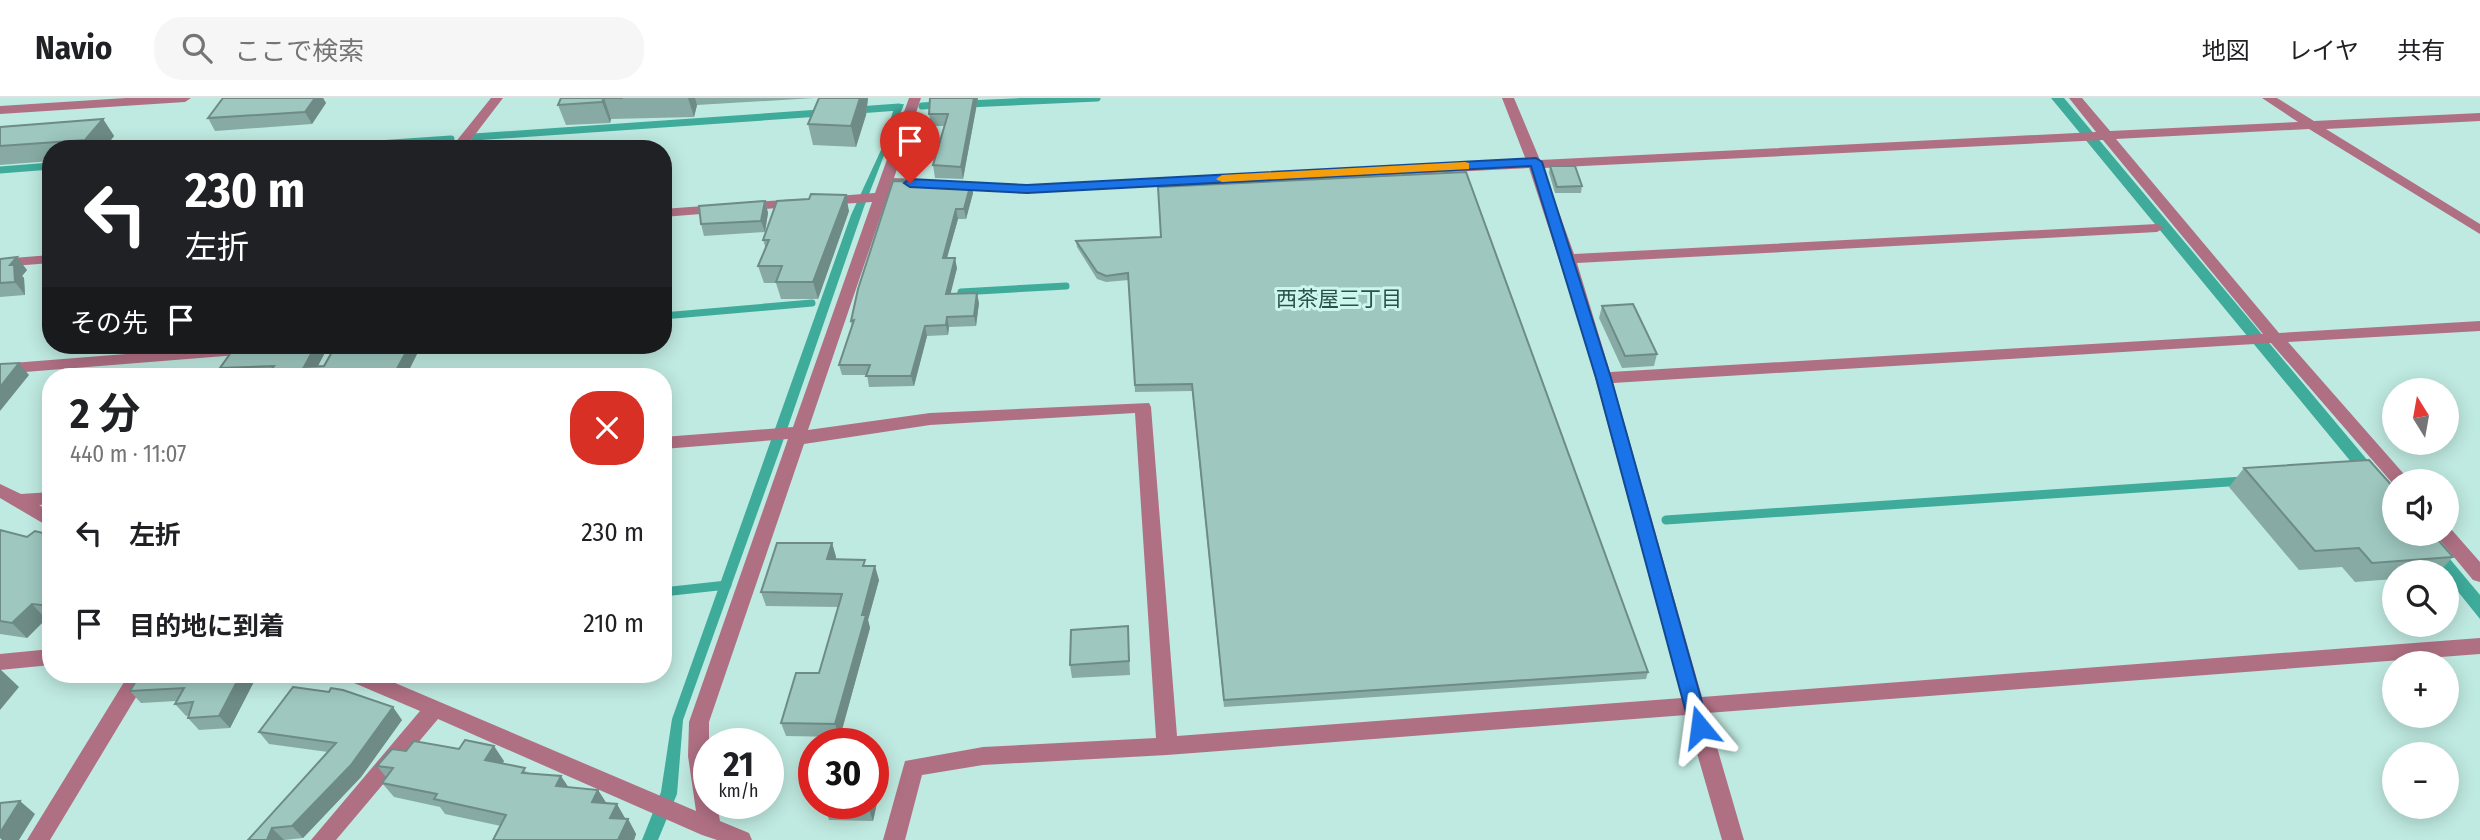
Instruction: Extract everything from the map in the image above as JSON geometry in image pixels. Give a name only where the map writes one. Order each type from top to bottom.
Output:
[{"type":"street","points":[[0,110],[185,98]]},
{"type":"street","points":[[463,140],[491,109],[497,98]]},
{"type":"street","points":[[710,828],[699,756],[699,722],[876,198],[887,182],[915,98]]},
{"type":"street","points":[[1508,98],[1536,162],[1604,378],[1733,840]]},
{"type":"street","points":[[2075,98],[2273,339],[2389,469]]},
{"type":"street","points":[[2268,98],[2480,230]]},
{"type":"street","points":[[887,182],[1027,189],[2480,117]]},
{"type":"street","points":[[672,212],[876,198]]},
{"type":"street","points":[[1567,259],[2157,228]]},
{"type":"street","points":[[0,263],[42,260]]},
{"type":"street","points":[[1604,378],[2480,326]]},
{"type":"street","points":[[0,369],[188,354]]},
{"type":"street","points":[[672,442],[796,434],[930,419],[1143,407],[1167,746]]},
{"type":"street","points":[[0,490],[9,502],[42,516]]},
{"type":"street","points":[[9,502],[42,499]]},
{"type":"street","points":[[2455,546],[2480,575]]},
{"type":"street","points":[[894,840],[913,767],[983,756],[1167,746],[2480,646]]},
{"type":"street","points":[[0,662],[42,658]]},
{"type":"street","points":[[38,840],[134,683]]},
{"type":"street","points":[[375,683],[741,840]]},
{"type":"street","points":[[322,840],[434,709]]},
{"type":"shaded area","points":[[2051,98],[2064,98],[2382,478],[2382,499]]},
{"type":"shaded area","points":[[904,104],[864,207],[683,720],[677,794],[658,840],[642,840],[661,792],[672,719],[851,215],[881,150],[895,105]]},
{"type":"shaded area","points":[[2420,546],[2439,546],[2451,560],[2431,560]]},
{"type":"shaded area","points":[[2459,570],[2480,595],[2480,619],[2459,593]]},
{"type":"building","points":[[223,98],[315,98],[305,112],[208,118]]},
{"type":"building","points":[[561,98],[604,98],[602,102],[558,105]]},
{"type":"building","points":[[819,98],[860,98],[851,126],[808,124]]},
{"type":"building","points":[[930,98],[974,98],[961,167],[933,165],[948,114],[929,114]]},
{"type":"building","points":[[103,119],[85,140],[42,140],[42,143],[0,146],[0,127]]},
{"type":"building","points":[[1550,166],[1575,166],[1582,186],[1557,187]]},
{"type":"building","points":[[1466,172],[1648,672],[1224,700],[1192,384],[1135,385],[1128,273],[1106,276],[1097,272],[1076,241],[1161,237],[1158,187]]},
{"type":"building","points":[[893,181],[971,183],[964,209],[956,209],[943,258],[955,258],[946,294],[977,293],[974,316],[947,317],[946,325],[925,326],[911,376],[866,376],[870,365],[839,365],[854,320],[851,321],[858,289]]},
{"type":"building","points":[[811,194],[846,195],[813,282],[776,282],[782,266],[758,266],[769,240],[763,240],[777,201],[809,199]]},
{"type":"building","points":[[765,201],[761,221],[701,224],[699,206]]},
{"type":"building","points":[[17,257],[10,265],[14,265],[15,282],[0,283],[0,259]]},
{"type":"building","points":[[1633,304],[1657,354],[1625,356],[1602,306]]},
{"type":"building","points":[[230,354],[311,354],[304,367],[324,366],[331,354],[405,354],[397,368],[220,368]]},
{"type":"building","points":[[19,363],[0,387],[0,364]]},
{"type":"building","points":[[2369,460],[2382,475],[2382,546],[2443,546],[2453,557],[2382,560],[2382,562],[2372,563],[2359,548],[2315,551],[2244,468]]},
{"type":"building","points":[[0,530],[27,537],[35,531],[42,533],[42,605],[32,604],[12,623],[0,621]]},
{"type":"building","points":[[777,543],[832,543],[827,559],[865,560],[863,566],[875,566],[862,615],[866,615],[835,724],[781,723],[796,673],[819,673],[842,594],[761,592]]},
{"type":"building","points":[[1128,626],[1129,661],[1070,665],[1071,630]]},
{"type":"building","points":[[135,683],[236,683],[219,716],[188,718],[193,702],[175,704],[184,688],[130,691]]},
{"type":"building","points":[[293,687],[329,692],[331,688],[343,690],[393,707],[351,765],[292,826],[272,828],[267,840],[248,840],[336,743],[259,732]]},
{"type":"building","points":[[465,740],[494,746],[485,760],[525,768],[522,773],[561,776],[556,786],[598,790],[592,802],[617,804],[610,818],[628,819],[618,840],[493,840],[506,815],[434,799],[437,794],[382,783],[393,768],[377,766],[392,749],[406,751],[414,741],[459,749]]},
{"type":"building","points":[[20,801],[0,833],[0,803]]},
{"type":"waterway","points":[[967,104],[1097,98]]},
{"type":"waterway","points":[[922,106],[940,105]]},
{"type":"waterway","points":[[858,110],[899,107]]},
{"type":"waterway","points":[[474,137],[820,113]]},
{"type":"waterway","points":[[436,140],[451,139]]},
{"type":"waterway","points":[[0,170],[42,167]]},
{"type":"waterway","points":[[956,299],[960,299],[961,292],[1066,286]]},
{"type":"waterway","points":[[672,315],[812,303]]},
{"type":"waterway","points":[[1666,520],[2243,481]]},
{"type":"waterway","points":[[672,591],[727,585]]},
{"type":"slow traffic","points":[[1222,179],[1465,166]]},
{"type":"district","name":"西茶屋三丁目","points":[[1339,299]]},
{"type":"route","points":[[910,183],[1027,189],[1536,162],[1604,378],[1700,727]]}]
